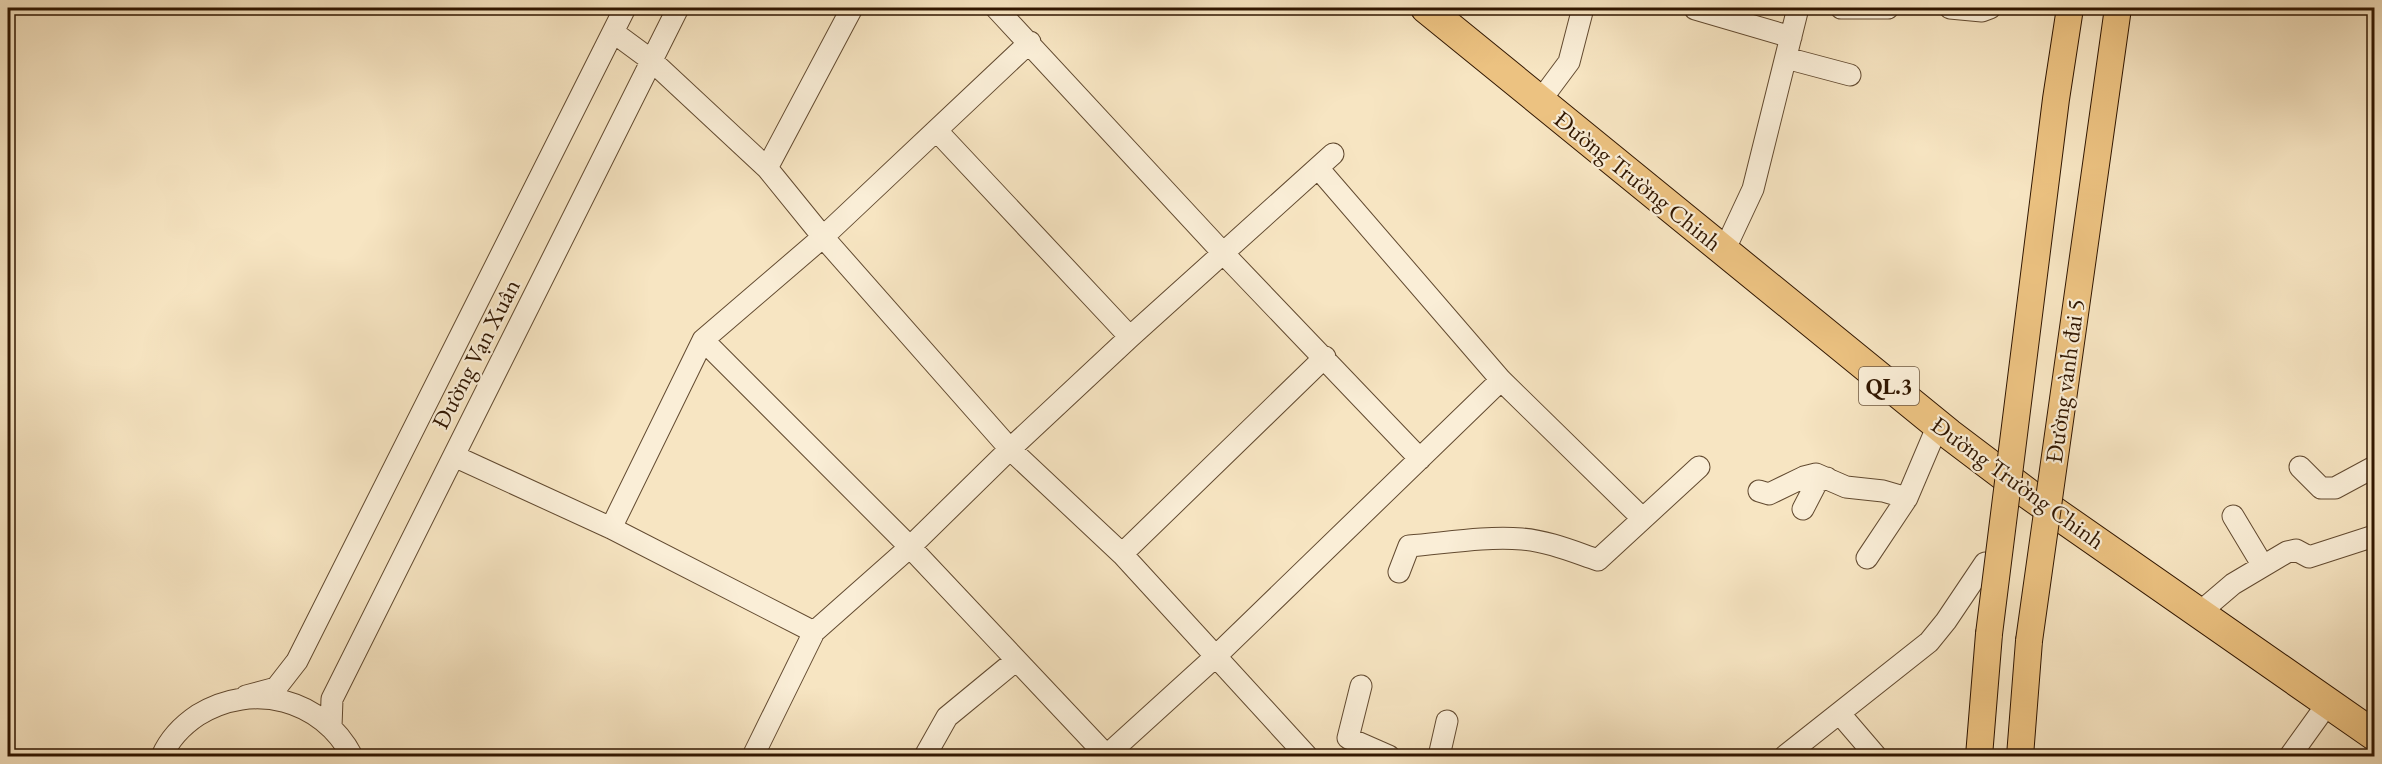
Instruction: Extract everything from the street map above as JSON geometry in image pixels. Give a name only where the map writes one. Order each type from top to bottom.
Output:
[{"type":"highway","name":"Đường Trường Chinh","points":[[1426,8],[1938,425],[2027,493],[2374,735]]},
{"type":"main road","name":"Đường vành đai 5","points":[[1979,756],[1989,634],[2070,8]]},
{"type":"main road","name":"Đường vành đai 5","points":[[2020,756],[2030,640],[2118,8]]},
{"type":"street","name":"Đường Vạn Xuân","points":[[162,756],[187,722],[215,705],[276,688],[297,662],[626,8]]},
{"type":"street","name":"Đường Vạn Xuân","points":[[331,727],[333,699],[678,8]]},
{"type":"street","points":[[767,168],[852,8]]},
{"type":"street","points":[[996,8],[1224,254],[1325,357],[1420,459]]},
{"type":"street","points":[[1540,101],[1569,62],[1583,8]]},
{"type":"street","points":[[1724,251],[1753,189],[1798,8]]},
{"type":"street","points":[[1841,8],[1888,8]]},
{"type":"street","points":[[1950,8],[1982,11],[1990,8]]},
{"type":"street","points":[[1695,9],[1791,37]]},
{"type":"street","points":[[613,32],[651,60],[767,168],[823,237],[1010,449],[1122,554],[1307,756]]},
{"type":"street","points":[[610,528],[703,340],[823,237],[1029,42]]},
{"type":"street","points":[[1786,58],[1850,75]]},
{"type":"street","points":[[937,131],[1131,337]]},
{"type":"street","points":[[753,756],[814,632],[910,546],[1131,337],[1334,154]]},
{"type":"street","points":[[1318,168],[1501,380],[1642,518]]},
{"type":"street","points":[[703,340],[910,546],[1106,756],[1215,657],[1501,380]]},
{"type":"street","points":[[1122,554],[1325,357]]},
{"type":"street","points":[[1867,558],[1907,498],[1938,425]]},
{"type":"street","points":[[454,456],[610,528],[814,632]]},
{"type":"street","points":[[1399,572],[1409,546],[1454,542],[1522,539],[1598,560],[1700,466]]},
{"type":"street","points":[[2300,467],[2321,488],[2335,488],[2374,466]]},
{"type":"street","points":[[1759,491],[1769,494],[1810,475],[1827,478],[1846,487],[1882,491],[1907,498]]},
{"type":"street","points":[[1803,509],[1817,482],[1827,478]]},
{"type":"street","points":[[2233,516],[2263,566]]},
{"type":"street","points":[[2199,613],[2233,584],[2287,552],[2296,550],[2309,557],[2374,536]]},
{"type":"street","points":[[1785,756],[1929,642],[1985,563]]},
{"type":"street","points":[[925,756],[947,717],[1015,661]]},
{"type":"street","points":[[1361,686],[1348,738],[1389,756]]},
{"type":"street","points":[[246,696],[277,698],[306,708],[331,727],[352,756]]},
{"type":"street","points":[[2290,756],[2328,703]]},
{"type":"street","points":[[1840,714],[1876,756]]},
{"type":"street","points":[[1439,756],[1447,721]]}]
